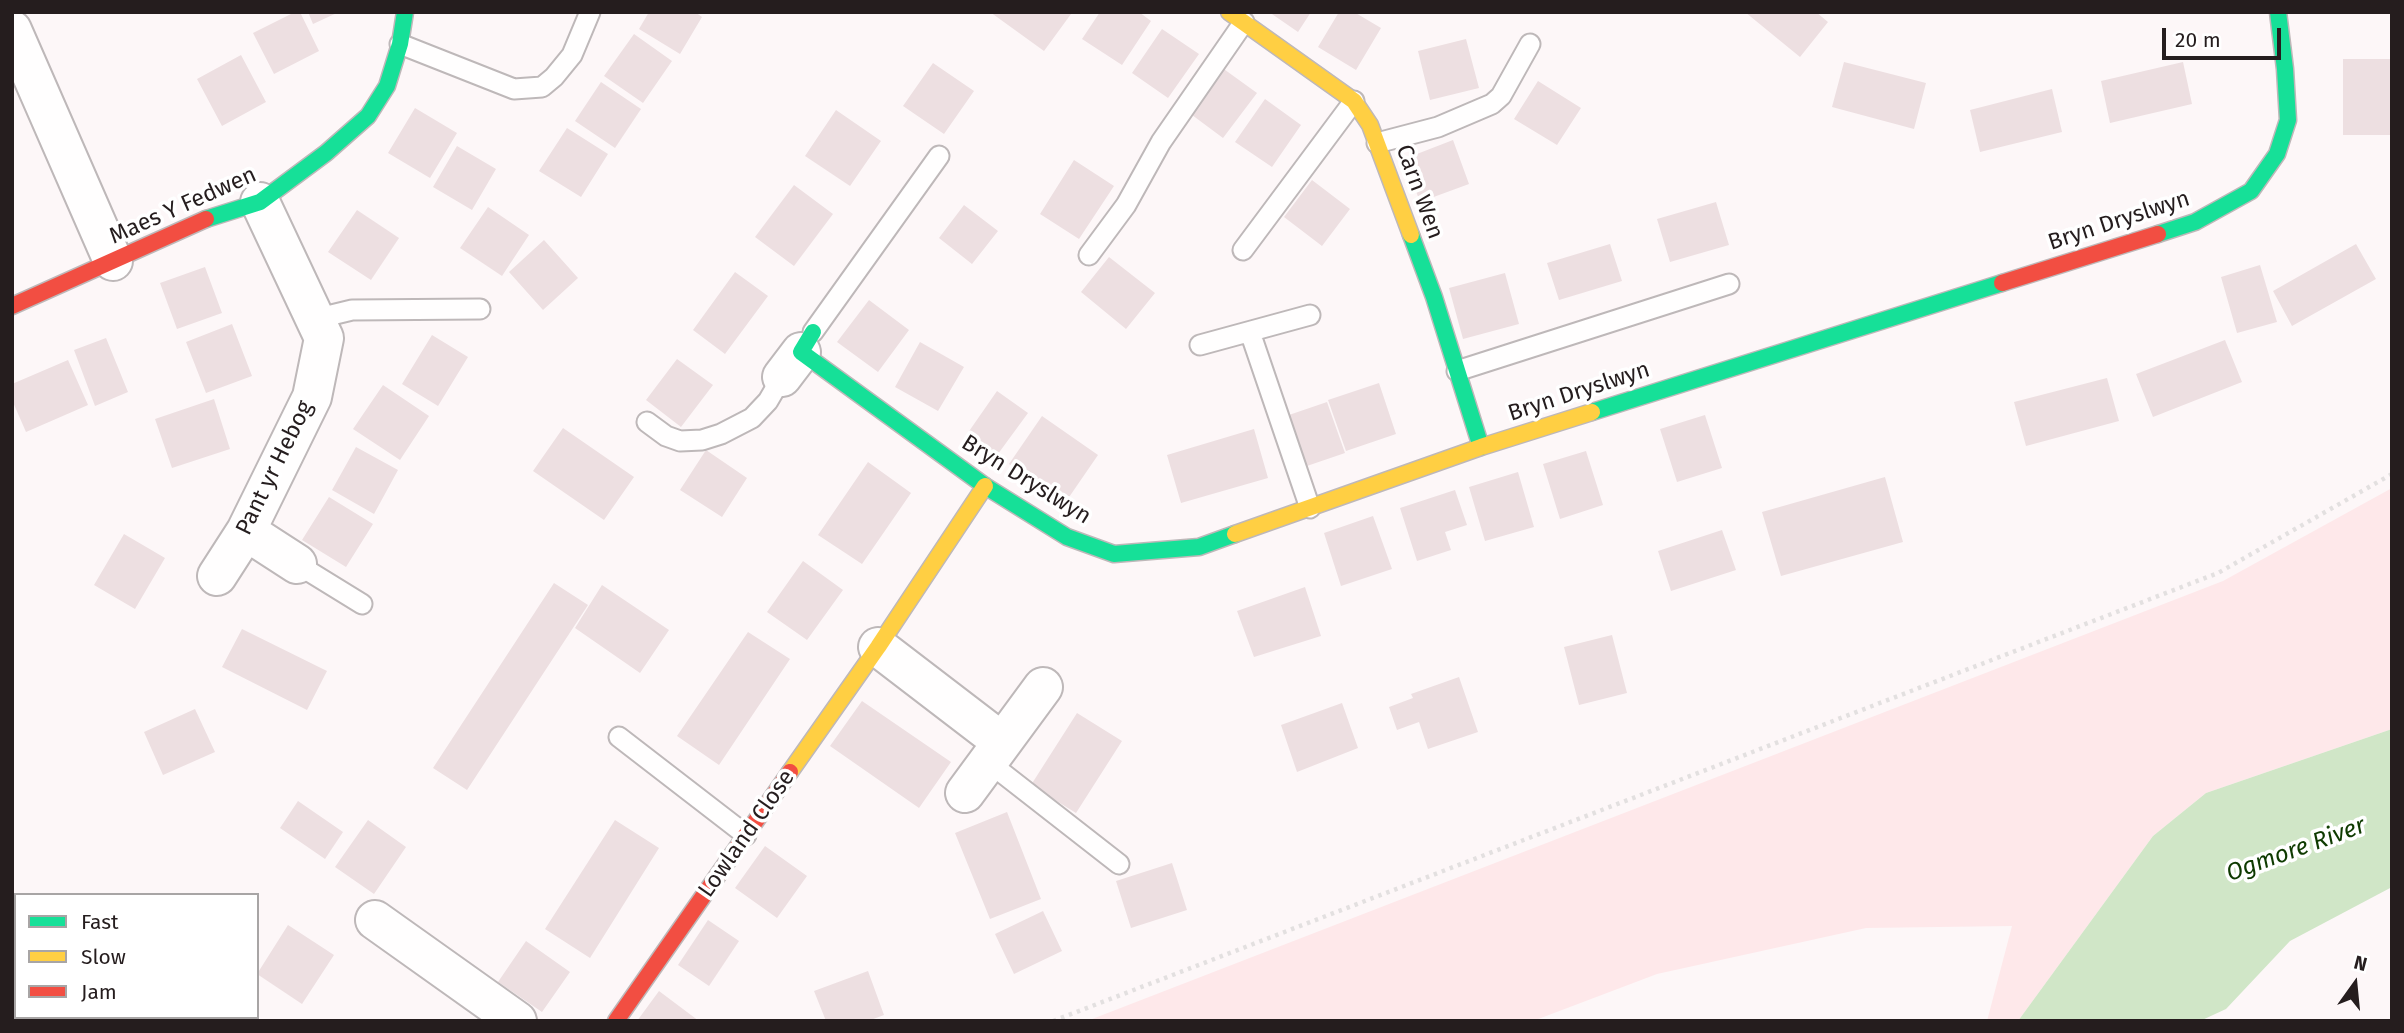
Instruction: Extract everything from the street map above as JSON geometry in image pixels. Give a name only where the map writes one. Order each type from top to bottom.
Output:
[{"type":"street","name":"Maes Y Fedwen","points":[[12,306],[207,219],[260,202],[326,153],[368,116],[387,86],[400,44],[405,12]]},
{"type":"street","name":"Bryn Dryslwyn","points":[[799,354],[985,486],[1067,537],[1114,554],[1199,547],[1481,447],[2195,222],[2250,191],[2277,154],[2288,120],[2278,12]]},
{"type":"street","name":"Carn Wen","points":[[1237,17],[1354,101],[1370,125],[1434,296],[1481,447]]},
{"type":"street","points":[[12,30],[113,261]]},
{"type":"street","name":"Pant yr Hebog","points":[[217,576],[246,531],[312,397],[324,338],[260,202]]},
{"type":"street","name":"Lowland Close","points":[[616,1021],[878,647],[985,486]]},
{"type":"street","points":[[246,531],[297,564]]},
{"type":"street","points":[[878,647],[995,752]]},
{"type":"street","points":[[965,793],[1043,687]]},
{"type":"street","points":[[375,920],[517,1021]]},
{"type":"lane","points":[[400,44],[514,89],[541,87],[554,78],[572,55],[590,12]]},
{"type":"lane","points":[[1089,255],[1115,222],[1237,17]]},
{"type":"lane","points":[[1377,143],[1438,127],[1492,104],[1501,96],[1530,44]]},
{"type":"lane","points":[[1243,250],[1354,101]]},
{"type":"lane","points":[[647,422],[666,436],[680,442],[702,440],[721,434],[752,418],[768,401],[939,156]]},
{"type":"lane","points":[[1457,371],[1728,284]]},
{"type":"lane","points":[[315,319],[352,310],[480,309]]},
{"type":"lane","points":[[1200,345],[1310,315]]},
{"type":"lane","points":[[1250,332],[1310,508]]},
{"type":"lane","points":[[297,564],[362,604]]},
{"type":"lane","points":[[619,737],[746,835]]},
{"type":"lane","points":[[995,752],[1119,864]]},
{"type":"path","points":[[1052,1021],[2218,573],[2392,474]]},
{"type":"shaded area","points":[[2392,488],[2392,729],[2206,793],[2153,836],[2018,1021],[1987,1021],[2012,926],[1866,928],[1657,974],[1533,1021],[1087,1021],[2223,581]]},
{"type":"water","name":"Ogmore River","points":[[2392,729],[2392,887],[2290,941],[2226,1009],[2200,1021],[2018,1021],[2153,836],[2206,793]]},
{"type":"building","points":[[300,12],[319,51],[274,74],[253,33]]},
{"type":"building","points":[[308,12],[339,12],[313,24]]},
{"type":"building","points":[[649,12],[695,12],[702,17],[680,54],[639,29]]},
{"type":"building","points":[[990,12],[1068,12],[1071,14],[1044,51]]},
{"type":"building","points":[[1100,12],[1139,12],[1151,21],[1122,65],[1082,39]]},
{"type":"building","points":[[1269,12],[1311,12],[1298,32]]},
{"type":"building","points":[[1339,12],[1354,12],[1381,28],[1356,70],[1318,47]]},
{"type":"building","points":[[1745,12],[1816,12],[1828,22],[1800,57]]},
{"type":"building","points":[[1162,29],[1199,54],[1168,98],[1132,73]]},
{"type":"building","points":[[634,34],[672,61],[643,103],[604,76]]},
{"type":"building","points":[[1466,39],[1479,88],[1430,100],[1418,51]]},
{"type":"building","points":[[241,55],[266,102],[222,126],[197,79]]},
{"type":"building","points":[[2343,59],[2391,59],[2390,135],[2343,135]]},
{"type":"building","points":[[1844,62],[1926,83],[1914,129],[1832,107]]},
{"type":"building","points":[[2183,62],[2192,104],[2110,123],[2101,81]]},
{"type":"building","points":[[933,63],[974,91],[944,134],[903,106]]},
{"type":"building","points":[[1221,67],[1257,93],[1223,138],[1188,112]]},
{"type":"building","points":[[1538,81],[1581,108],[1557,145],[1514,119]]},
{"type":"building","points":[[601,82],[641,109],[615,148],[575,121]]},
{"type":"building","points":[[2052,89],[2062,132],[1980,152],[1970,110]]},
{"type":"building","points":[[1265,99],[1301,125],[1272,167],[1235,142]]},
{"type":"building","points":[[415,108],[457,133],[430,178],[388,153]]},
{"type":"building","points":[[836,110],[881,141],[850,186],[805,156]]},
{"type":"building","points":[[567,128],[608,154],[581,197],[539,171]]},
{"type":"building","points":[[1453,140],[1469,184],[1420,202],[1404,159]]},
{"type":"building","points":[[457,146],[496,169],[472,210],[433,187]]},
{"type":"building","points":[[1074,160],[1114,186],[1079,239],[1040,214]]},
{"type":"building","points":[[1312,180],[1350,209],[1322,246],[1284,217]]},
{"type":"building","points":[[794,185],[833,214],[794,266],[755,237]]},
{"type":"building","points":[[1716,202],[1729,245],[1670,262],[1657,219]]},
{"type":"building","points":[[964,205],[998,231],[972,264],[939,238]]},
{"type":"building","points":[[488,207],[529,235],[502,276],[460,248]]},
{"type":"building","points":[[357,210],[399,238],[371,280],[328,252]]},
{"type":"building","points":[[544,240],[578,278],[543,310],[509,272]]},
{"type":"building","points":[[1610,244],[1622,281],[1559,300],[1547,263]]},
{"type":"building","points":[[2356,244],[2376,279],[2292,326],[2273,291]]},
{"type":"building","points":[[1109,257],[1155,293],[1126,329],[1081,292]]},
{"type":"building","points":[[2260,265],[2277,322],[2237,333],[2221,277]]},
{"type":"building","points":[[205,267],[222,313],[177,329],[160,283]]},
{"type":"building","points":[[735,272],[768,296],[725,354],[693,330]]},
{"type":"building","points":[[1505,273],[1519,324],[1463,339],[1449,288]]},
{"type":"building","points":[[869,300],[909,330],[878,372],[837,342]]},
{"type":"building","points":[[232,324],[252,376],[206,393],[186,342]]},
{"type":"building","points":[[432,335],[468,357],[438,406],[402,384]]},
{"type":"building","points":[[106,338],[128,392],[95,406],[74,350]]},
{"type":"building","points":[[2225,340],[2242,382],[2153,417],[2136,374]]},
{"type":"building","points":[[920,342],[964,367],[938,411],[895,387]]},
{"type":"building","points":[[677,359],[713,385],[681,427],[646,400]]},
{"type":"building","points":[[68,360],[88,405],[26,432],[12,400],[12,384]]},
{"type":"building","points":[[2107,378],[2119,421],[2026,446],[2014,402]]},
{"type":"building","points":[[1379,383],[1396,434],[1346,451],[1328,400]]},
{"type":"building","points":[[383,385],[429,416],[400,460],[353,429]]},
{"type":"building","points":[[997,391],[1028,413],[995,458],[965,437]]},
{"type":"building","points":[[214,399],[230,449],[172,468],[155,419]]},
{"type":"building","points":[[1327,402],[1345,453],[1304,467],[1286,416]]},
{"type":"building","points":[[1705,415],[1722,468],[1677,482],[1660,429]]},
{"type":"building","points":[[1042,416],[1098,455],[1065,503],[1009,464]]},
{"type":"building","points":[[563,428],[634,477],[604,520],[533,471]]},
{"type":"building","points":[[1254,429],[1268,478],[1181,503],[1167,455]]},
{"type":"building","points":[[356,447],[398,470],[374,514],[332,490]]},
{"type":"building","points":[[706,450],[747,478],[722,517],[680,490]]},
{"type":"building","points":[[1586,451],[1603,505],[1560,519],[1543,464]]},
{"type":"building","points":[[868,462],[911,493],[862,564],[818,535]]},
{"type":"building","points":[[1518,472],[1534,527],[1485,541],[1469,487]]},
{"type":"building","points":[[1885,477],[1903,542],[1781,576],[1762,512]]},
{"type":"building","points":[[1455,490],[1467,525],[1445,532],[1451,550],[1417,561],[1400,508]]},
{"type":"building","points":[[329,497],[373,524],[346,567],[302,540]]},
{"type":"building","points":[[1373,516],[1392,569],[1341,586],[1324,533]]},
{"type":"building","points":[[1722,530],[1736,570],[1671,591],[1658,551]]},
{"type":"building","points":[[124,534],[165,558],[135,609],[94,585]]},
{"type":"building","points":[[803,561],[843,590],[807,640],[767,612]]},
{"type":"building","points":[[554,583],[588,605],[467,790],[433,768]]},
{"type":"building","points":[[602,585],[669,630],[640,673],[575,628]]},
{"type":"building","points":[[1305,587],[1321,636],[1254,657],[1237,611]]},
{"type":"building","points":[[242,629],[327,671],[307,710],[222,667]]},
{"type":"building","points":[[748,632],[790,659],[719,765],[677,736]]},
{"type":"building","points":[[1612,635],[1627,693],[1579,705],[1564,647]]},
{"type":"building","points":[[1459,677],[1478,732],[1428,749],[1419,722],[1397,730],[1389,707],[1413,698],[1411,694]]},
{"type":"building","points":[[862,701],[951,762],[919,808],[830,746]]},
{"type":"building","points":[[1342,703],[1358,748],[1297,772],[1281,725]]},
{"type":"building","points":[[195,709],[215,752],[163,775],[144,732]]},
{"type":"building","points":[[1077,713],[1122,741],[1076,813],[1031,785]]},
{"type":"building","points":[[298,801],[343,832],[325,859],[280,828]]},
{"type":"building","points":[[1007,812],[1041,899],[990,919],[955,833]]},
{"type":"building","points":[[368,820],[406,847],[374,894],[335,867]]},
{"type":"building","points":[[615,820],[659,848],[590,958],[545,929]]},
{"type":"building","points":[[765,846],[807,876],[777,918],[735,888]]},
{"type":"building","points":[[1172,863],[1187,910],[1131,928],[1116,881]]},
{"type":"building","points":[[1043,911],[1062,951],[1014,974],[995,934]]},
{"type":"building","points":[[708,920],[739,941],[709,986],[678,965]]},
{"type":"building","points":[[288,925],[334,955],[302,1004],[259,975],[259,971]]},
{"type":"building","points":[[526,941],[570,972],[542,1012],[498,982]]},
{"type":"building","points":[[868,971],[884,1015],[868,1021],[826,1021],[814,991]]},
{"type":"building","points":[[659,991],[699,1021],[637,1021]]},
{"type":"traffic: fast","points":[[206,219],[260,202],[326,153],[368,116],[387,86],[400,44],[405,12]]},
{"type":"traffic: fast","points":[[2158,234],[2195,222],[2251,191],[2277,154],[2288,120],[2278,12]]},
{"type":"traffic: fast","points":[[1411,235],[1434,297],[1481,447]]},
{"type":"traffic: fast","points":[[1592,412],[2002,283]]},
{"type":"traffic: fast","points":[[813,332],[801,352],[985,486],[1067,537],[1114,554],[1199,547],[1235,534]]},
{"type":"traffic: slow","points":[[1229,12],[1354,101],[1370,125],[1411,235]]},
{"type":"traffic: slow","points":[[1235,534],[1481,447],[1592,412]]},
{"type":"traffic: slow","points":[[790,772],[878,647],[985,486]]},
{"type":"traffic: jam","points":[[12,306],[206,219]]},
{"type":"traffic: jam","points":[[2002,283],[2158,234]]},
{"type":"traffic: jam","points":[[616,1021],[790,772]]}]
